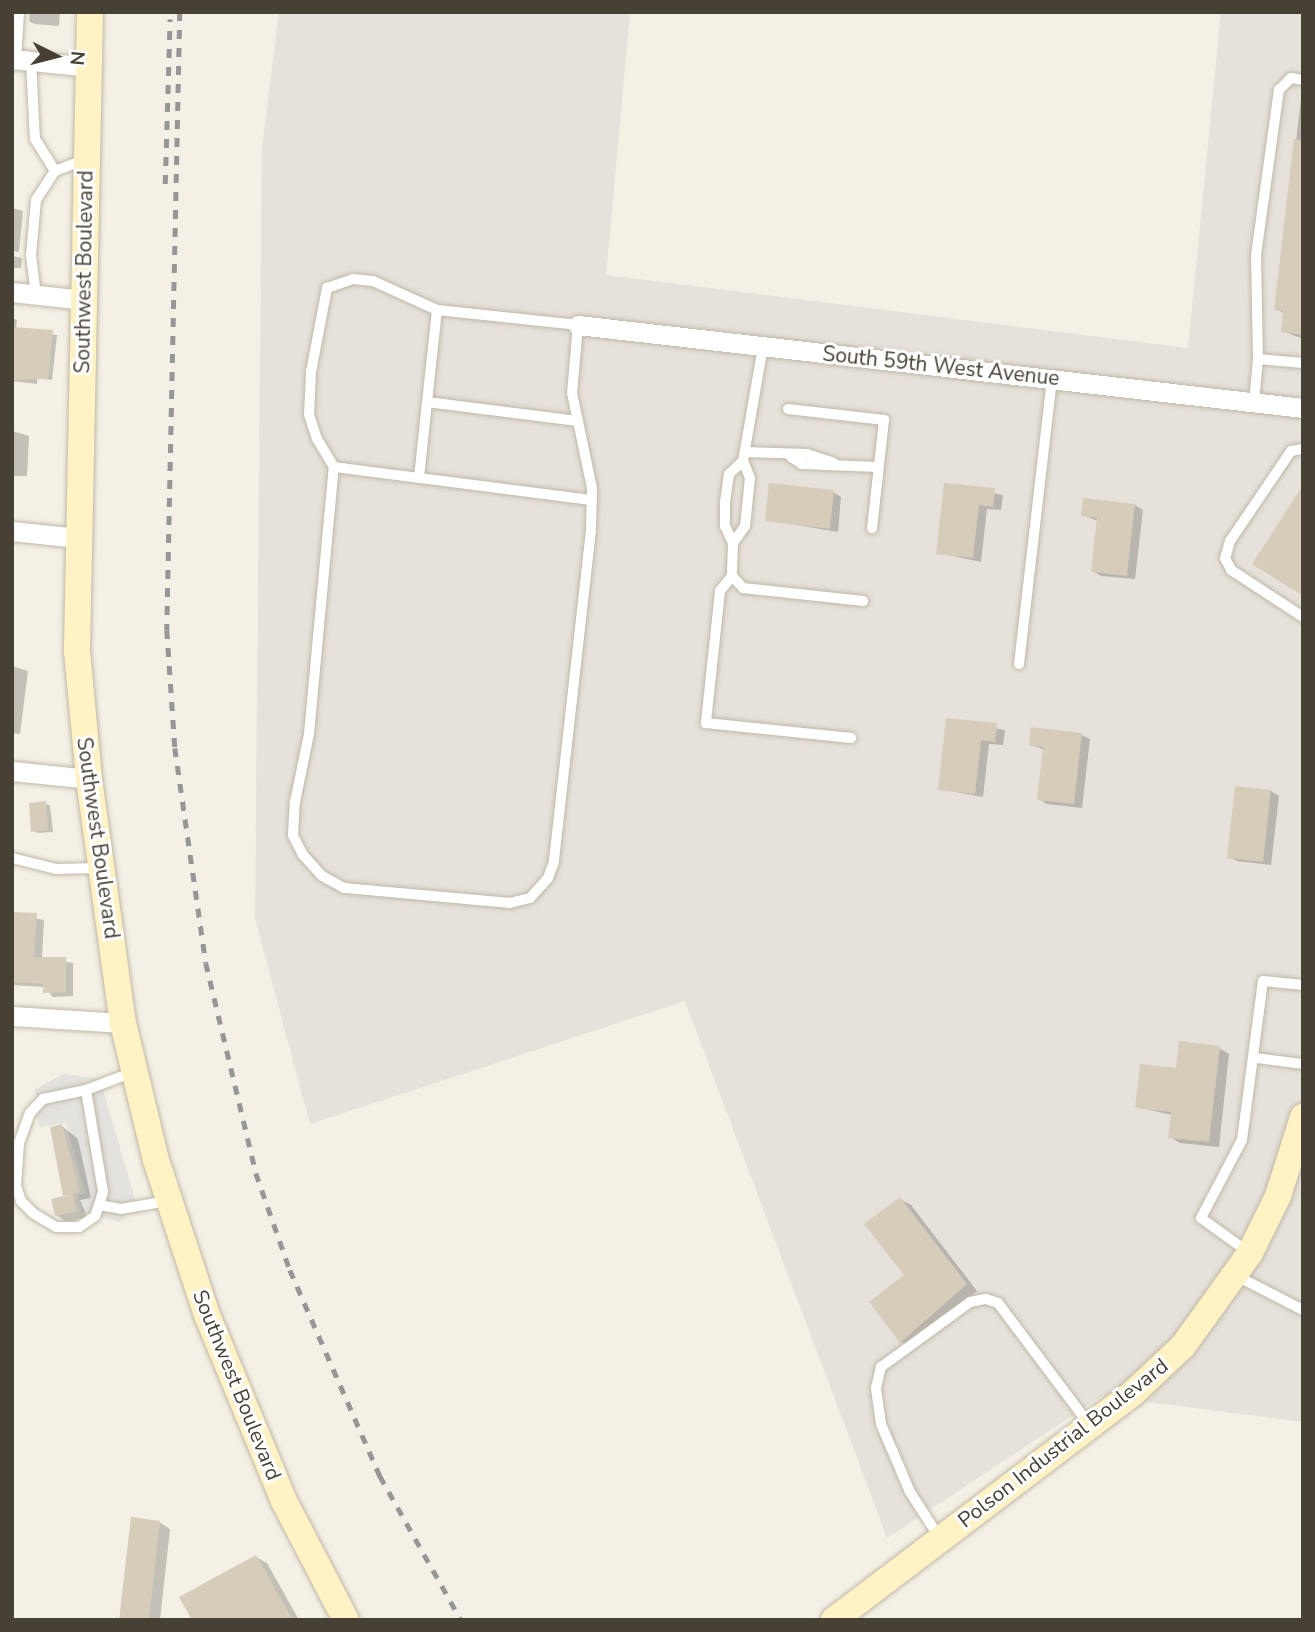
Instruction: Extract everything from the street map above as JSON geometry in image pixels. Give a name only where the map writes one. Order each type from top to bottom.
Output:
[{"type":"street","name":"Southwest Boulevard","points":[[90,12],[77,651],[89,779],[123,1023],[133,1072],[168,1200],[242,1406],[284,1501],[346,1620]]},
{"type":"street","points":[[20,59],[89,67]]},
{"type":"street","points":[[12,292],[83,300]]},
{"type":"street","name":"South 59th West Avenue","points":[[578,325],[1303,408]]},
{"type":"street","points":[[12,531],[78,538]]},
{"type":"street","points":[[12,771],[89,779]]},
{"type":"street","points":[[12,1016],[123,1023]]},
{"type":"street","name":"Polson Industrial Boulevard","points":[[852,1615],[940,1539],[1090,1426],[1183,1346],[1243,1264],[1278,1196],[1303,1117]]},
{"type":"lane","points":[[19,12],[20,59],[35,139],[55,171]]},
{"type":"lane","points":[[1254,402],[1258,359],[1256,255],[1279,90],[1291,78],[1303,80]]},
{"type":"lane","points":[[36,295],[32,214],[44,184],[55,171],[86,159]]},
{"type":"lane","points":[[354,279],[373,281],[437,310],[578,325],[572,393],[592,500],[554,862],[548,878],[530,898],[510,903],[344,888],[322,876],[303,855],[293,835],[295,802],[309,734],[334,467],[309,415],[311,372],[327,288],[354,279]]},
{"type":"lane","points":[[419,478],[437,310]]},
{"type":"lane","points":[[733,543],[745,526],[750,478],[744,456],[763,346]]},
{"type":"lane","points":[[1258,359],[1303,363]]},
{"type":"lane","points":[[1019,664],[1052,379]]},
{"type":"lane","points":[[428,402],[578,421]]},
{"type":"lane","points":[[788,409],[884,420],[872,528]]},
{"type":"lane","points":[[1303,449],[1291,451],[1230,541],[1225,558],[1231,570],[1303,617]]},
{"type":"lane","points":[[744,456],[792,457],[802,464],[834,463],[878,467]]},
{"type":"lane","points":[[744,456],[729,474],[725,502],[725,526],[733,543],[732,576],[720,591],[706,723],[851,738]]},
{"type":"lane","points":[[334,467],[592,500]]},
{"type":"lane","points":[[732,576],[743,588],[863,601]]},
{"type":"lane","points":[[12,858],[56,869],[102,867]]},
{"type":"lane","points":[[1303,985],[1263,981],[1256,1058],[1242,1140],[1202,1218],[1243,1264],[1303,1310]]},
{"type":"lane","points":[[1256,1058],[1303,1064]]},
{"type":"lane","points":[[86,1090],[103,1178],[99,1205],[95,1216],[79,1227],[56,1227],[33,1213],[21,1201],[16,1186],[19,1143],[30,1114],[43,1099],[86,1090],[133,1072]]},
{"type":"lane","points":[[99,1205],[121,1209],[168,1200]]},
{"type":"lane","points":[[940,1539],[910,1492],[881,1424],[876,1388],[881,1367],[970,1302],[986,1298],[998,1303],[1090,1426]]},
{"type":"shaded area","points":[[279,12],[630,12],[606,275],[1188,348],[1221,12],[1303,14],[1303,1422],[1102,1396],[887,1538],[685,1001],[310,1124],[255,919],[262,148]]},
{"type":"shaded area","points":[[64,1074],[100,1079],[136,1203],[120,1222],[82,1212],[78,1195],[85,1193],[66,1123],[39,1127],[35,1089]]},
{"type":"building","points":[[1294,139],[1303,140],[1303,335],[1281,332],[1283,311],[1274,310]]},
{"type":"building","points":[[12,327],[53,330],[48,379],[12,380]]},
{"type":"building","points":[[769,483],[834,490],[830,529],[765,521]]},
{"type":"building","points":[[944,483],[995,488],[993,507],[979,505],[973,558],[936,554]]},
{"type":"building","points":[[1303,485],[1303,596],[1252,564]]},
{"type":"building","points":[[1083,498],[1135,504],[1127,576],[1091,572],[1097,518],[1081,516]]},
{"type":"building","points":[[946,718],[997,723],[995,742],[981,740],[975,794],[938,790]]},
{"type":"building","points":[[1031,727],[1082,733],[1074,804],[1037,800],[1043,747],[1029,746]]},
{"type":"building","points":[[1235,786],[1271,790],[1263,862],[1227,858]]},
{"type":"building","points":[[46,801],[48,830],[31,832],[29,803]]},
{"type":"building","points":[[12,912],[37,913],[34,957],[66,957],[66,992],[43,993],[43,984],[12,982]]},
{"type":"building","points":[[1179,1041],[1220,1046],[1209,1142],[1168,1138],[1171,1112],[1135,1108],[1140,1064],[1176,1068]]},
{"type":"building","points":[[62,1124],[80,1192],[63,1196],[50,1127]]},
{"type":"building","points":[[73,1194],[77,1211],[55,1216],[51,1199]]},
{"type":"building","points":[[900,1197],[967,1284],[900,1343],[869,1302],[904,1275],[864,1224]]},
{"type":"building","points":[[131,1517],[160,1521],[149,1620],[119,1620]]},
{"type":"building","points":[[256,1555],[293,1620],[192,1620],[179,1597]]},
{"type":"railway","points":[[180,12],[167,630],[175,748],[206,963],[256,1173],[290,1270],[380,1476],[461,1620]]},
{"type":"railway","points":[[165,184],[170,19]]}]
